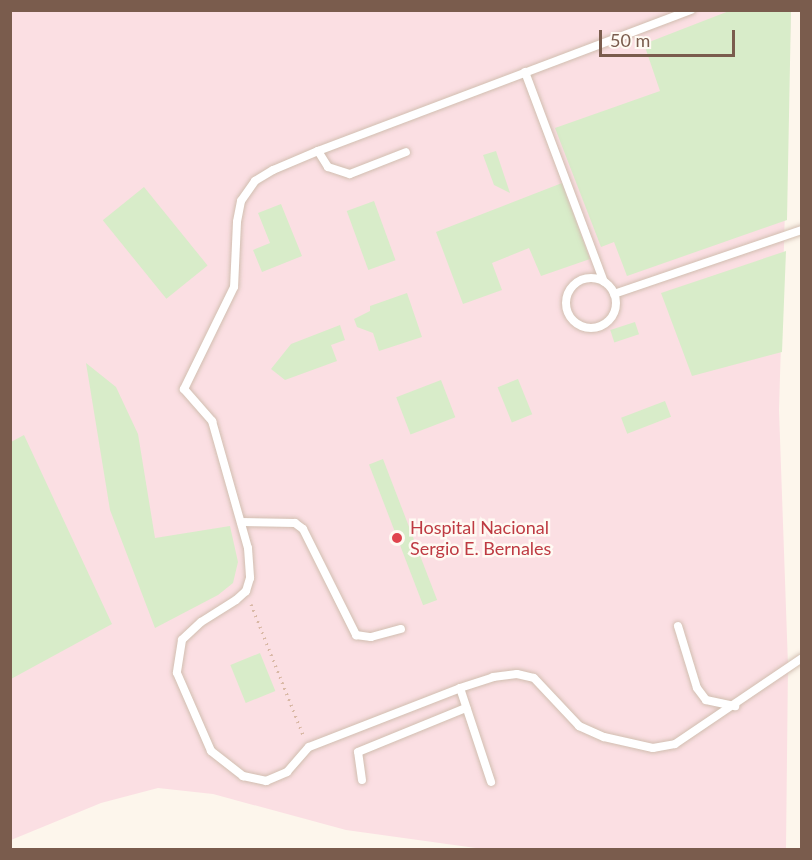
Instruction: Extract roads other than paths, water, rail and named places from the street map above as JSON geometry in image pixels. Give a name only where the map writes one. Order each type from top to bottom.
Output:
[{"type":"lane","points":[[691,10],[318,152],[273,170],[255,182],[241,201],[234,287],[186,378],[184,389],[190,400],[212,421],[241,522],[250,578],[246,591],[201,622],[182,640],[177,673],[211,751],[243,776],[267,781],[287,772],[309,747],[460,688],[493,677],[517,674],[534,678],[579,726],[630,745],[653,748],[675,744],[735,706],[801,658]]},
{"type":"lane","points":[[525,72],[604,282],[614,294],[612,317],[599,327],[583,326],[570,316],[566,300],[573,286],[588,278],[604,282]]},
{"type":"lane","points":[[318,152],[328,167],[350,174],[406,152]]},
{"type":"lane","points":[[614,294],[801,230]]},
{"type":"lane","points":[[241,522],[295,523],[303,529],[356,635],[371,638],[402,629]]},
{"type":"lane","points":[[678,626],[702,694],[720,705],[735,706]]},
{"type":"lane","points":[[460,688],[491,782]]},
{"type":"lane","points":[[362,780],[358,752],[466,708]]},
{"type":"place","name":"Hospital Nacional Sergio E. Bernales","points":[[397,538]]}]
